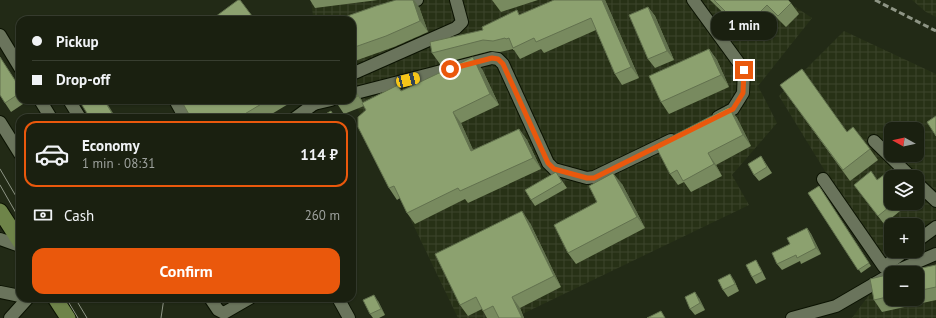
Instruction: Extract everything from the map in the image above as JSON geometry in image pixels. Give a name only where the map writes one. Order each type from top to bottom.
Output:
[{"type":"main road","points":[[0,211],[16,236]]},
{"type":"main road","points":[[58,302],[68,318]]},
{"type":"street","points":[[389,8],[417,0]]},
{"type":"street","points":[[356,72],[456,28],[462,22],[456,0]]},
{"type":"street","points":[[693,0],[744,70],[743,93],[733,109],[705,123]]},
{"type":"street","points":[[0,35],[16,61]]},
{"type":"street","points":[[356,93],[492,58],[498,59],[503,64],[548,163],[554,169],[587,178],[594,178],[678,136]]},
{"type":"street","points":[[42,104],[49,114]]},
{"type":"street","points":[[71,104],[78,114]]},
{"type":"street","points":[[177,104],[183,114]]},
{"type":"street","points":[[301,114],[314,104]]},
{"type":"street","points":[[0,122],[16,148]]},
{"type":"street","points":[[874,141],[904,170]]},
{"type":"street","points":[[823,179],[884,267],[895,258]]},
{"type":"street","points":[[924,190],[936,201]]},
{"type":"street","points":[[924,236],[936,227]]},
{"type":"street","points":[[0,239],[16,245]]},
{"type":"street","points":[[909,266],[936,254]]},
{"type":"street","points":[[792,318],[837,312],[884,279]]},
{"type":"street","points":[[0,292],[16,295]]},
{"type":"street","points":[[10,318],[24,302]]},
{"type":"street","points":[[213,302],[218,310],[224,313],[243,302]]},
{"type":"street","points":[[340,302],[349,318]]},
{"type":"shaded area","points":[[311,0],[785,0],[812,18],[758,86],[777,123],[732,175],[749,205],[514,318],[458,318],[355,104],[356,16],[313,16]]},
{"type":"shaded area","points":[[912,0],[936,0],[936,17],[926,12]]},
{"type":"shaded area","points":[[844,31],[936,74],[936,219],[924,230],[924,218],[884,218],[884,258],[894,258],[884,267],[779,96]]},
{"type":"shaded area","points":[[936,264],[936,318],[852,318],[872,291],[884,296],[884,306],[924,306],[924,269]]},
{"type":"building","points":[[240,0],[252,16],[216,16]]},
{"type":"building","points":[[396,0],[413,0],[420,21],[386,36],[356,47],[356,16],[347,16]]},
{"type":"building","points":[[554,0],[602,0],[631,67],[615,74],[591,18],[536,42],[534,38],[513,48],[509,38],[505,38],[493,41],[483,40],[432,53],[430,42],[483,30],[482,27],[517,10],[519,15]]},
{"type":"building","points":[[714,0],[788,0],[791,3],[778,16],[767,5],[743,29]]},
{"type":"building","points":[[648,7],[667,51],[648,59],[629,15]]},
{"type":"building","points":[[709,49],[721,75],[661,102],[649,76]]},
{"type":"building","points":[[0,57],[16,82],[16,96],[5,103],[0,95]]},
{"type":"building","points":[[473,57],[490,94],[453,112],[471,151],[519,129],[533,158],[460,191],[458,188],[407,213],[394,186],[389,188],[358,127],[358,117],[366,110],[362,103],[398,85],[401,91]]},
{"type":"building","points":[[802,69],[847,132],[853,127],[870,149],[843,170],[780,85]]},
{"type":"building","points":[[81,104],[106,104],[113,114],[88,114]]},
{"type":"building","points":[[183,104],[261,104],[245,114],[189,114]]},
{"type":"building","points":[[729,107],[743,135],[708,153],[714,164],[683,181],[677,170],[670,174],[655,145]]},
{"type":"building","points":[[331,111],[333,114],[326,114]]},
{"type":"building","points":[[936,116],[936,136],[927,122]]},
{"type":"building","points":[[761,156],[767,167],[754,175],[748,164]]},
{"type":"building","points":[[871,171],[877,180],[884,175],[884,210],[885,210],[878,216],[854,185]]},
{"type":"building","points":[[556,172],[562,182],[531,200],[525,190]]},
{"type":"building","points":[[613,173],[637,217],[568,253],[554,225],[597,202],[589,186]]},
{"type":"building","points":[[819,186],[869,263],[858,270],[808,193]]},
{"type":"building","points":[[522,211],[554,276],[512,297],[522,318],[499,318],[493,306],[483,311],[476,297],[460,305],[435,254]]},
{"type":"building","points":[[807,228],[816,248],[797,258],[796,255],[777,264],[772,253],[790,244],[787,238]]},
{"type":"building","points":[[756,260],[762,272],[752,277],[746,265]]},
{"type":"building","points":[[936,265],[936,287],[924,290],[924,268]]},
{"type":"building","points":[[730,274],[735,284],[723,290],[718,280]]},
{"type":"building","points":[[884,276],[884,298],[874,300],[870,279]]},
{"type":"building","points":[[695,292],[700,303],[690,309],[685,297]]},
{"type":"building","points":[[374,295],[381,309],[370,314],[363,300]]},
{"type":"building","points":[[661,311],[665,318],[647,318]]},
{"type":"tram line","points":[[0,169],[16,196]]},
{"type":"tram line","points":[[0,185],[16,213]]},
{"type":"tram line","points":[[68,302],[78,318]]},
{"type":"tram line","points":[[77,302],[87,318]]},
{"type":"tram line","points":[[161,318],[163,302]]},
{"type":"railway","points":[[875,0],[936,31]]},
{"type":"route","points":[[450,69],[492,58],[498,59],[503,64],[548,163],[554,169],[587,178],[594,178],[733,109],[743,93],[744,70]]}]
